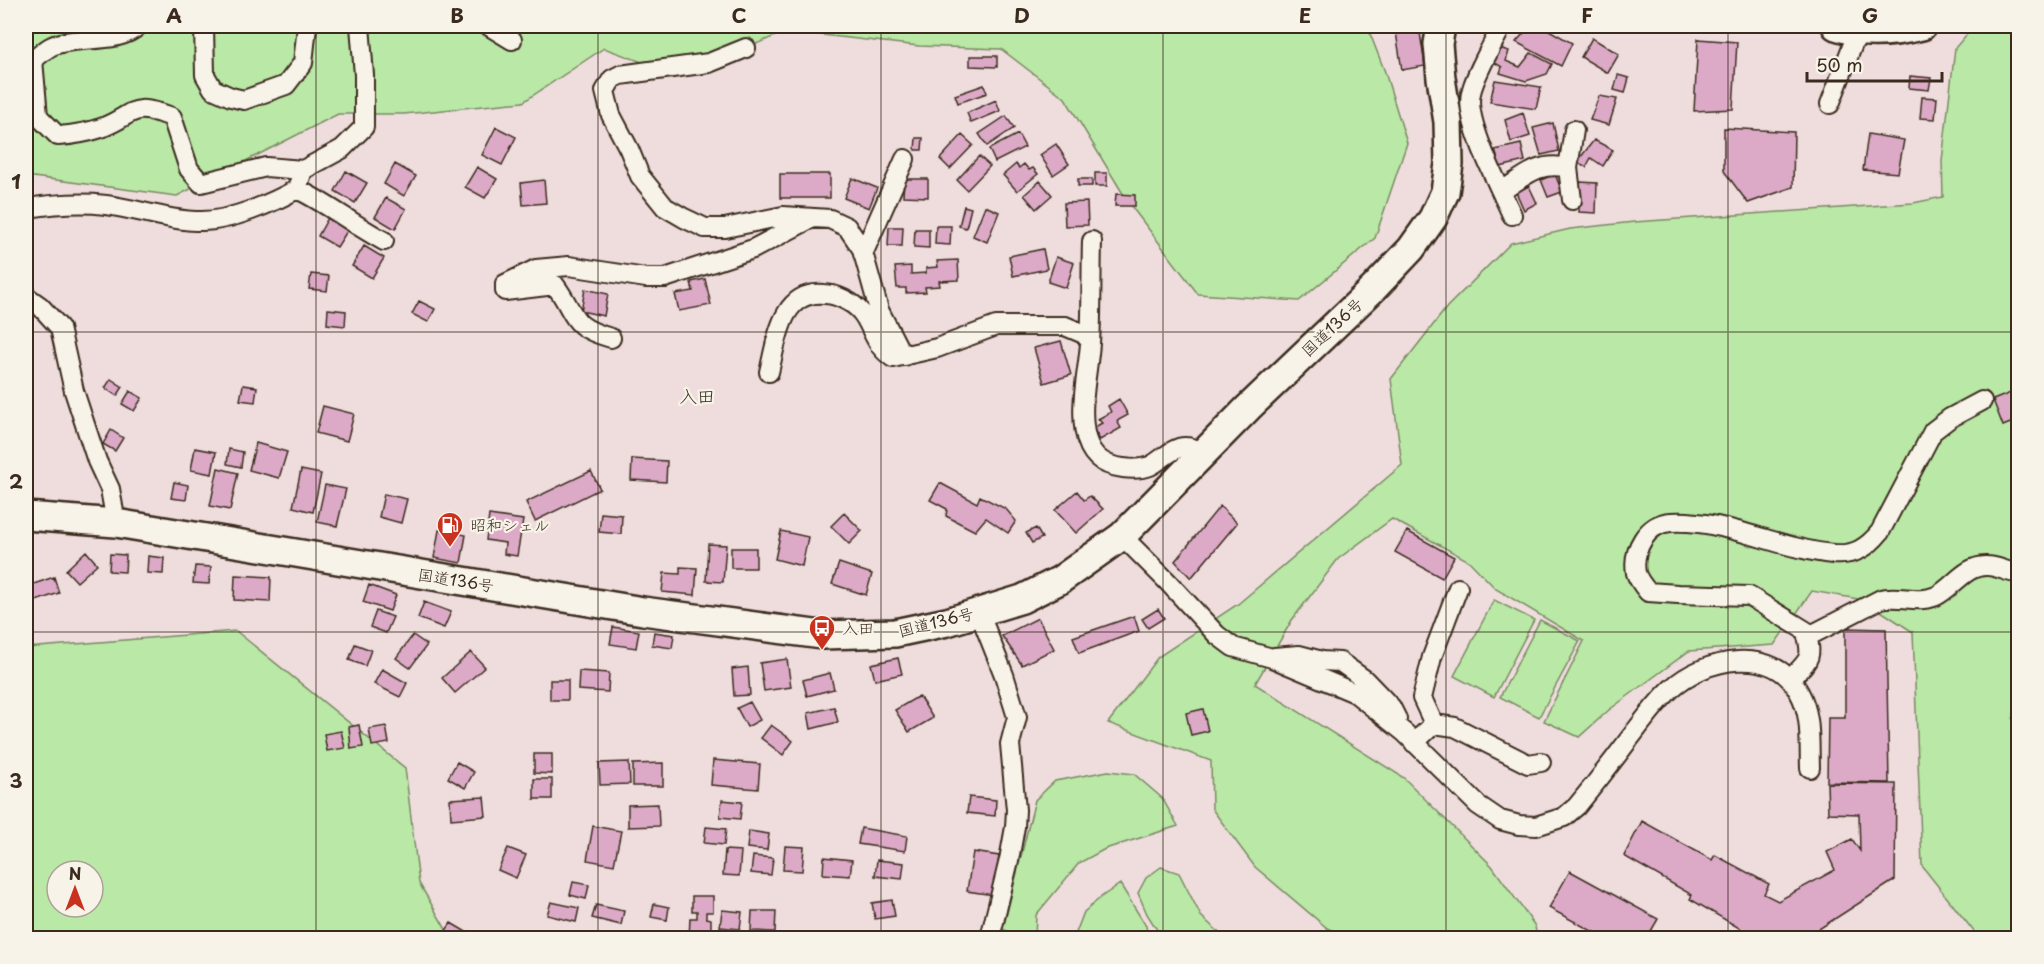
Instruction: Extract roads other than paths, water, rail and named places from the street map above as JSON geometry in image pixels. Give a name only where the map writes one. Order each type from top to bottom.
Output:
[{"type":"highway","name":"国道136号","points":[[26,516],[116,523],[643,611],[810,633],[895,633],[1022,599],[1060,579],[1122,536],[1204,452],[1411,249],[1433,218],[1445,192],[1449,164],[1448,122],[1438,44],[1441,26]]},
{"type":"highway","points":[[1847,28],[1884,32],[1922,26]]},
{"type":"street","points":[[138,26],[134,30],[107,38],[52,45],[33,60],[38,116],[58,136],[81,134],[103,128],[133,110],[152,109],[172,117],[189,169],[201,183],[266,167],[303,170],[342,149],[364,127],[364,75],[360,26]]},
{"type":"street","points":[[204,26],[205,75],[213,89],[244,100],[286,85],[303,63],[307,26]]},
{"type":"street","points":[[489,26],[512,40]]},
{"type":"street","points":[[1502,26],[1471,93],[1470,106],[1479,137],[1512,214]]},
{"type":"street","points":[[1830,105],[1847,28]]},
{"type":"street","points":[[746,48],[709,63],[620,75],[612,79],[605,91],[611,115],[640,176],[665,207],[705,228],[725,228],[783,216],[830,219],[847,227],[862,249],[879,310],[897,347],[905,356]]},
{"type":"street","points":[[1572,200],[1568,168],[1574,130]]},
{"type":"street","points":[[863,254],[905,159]]},
{"type":"street","points":[[1502,191],[1536,168],[1555,165],[1568,168]]},
{"type":"street","points":[[26,215],[28,208],[60,203],[105,205],[203,221],[272,203],[297,189],[303,170]]},
{"type":"street","points":[[297,189],[322,201],[360,228],[384,241]]},
{"type":"street","points":[[611,338],[590,332],[575,320],[555,285],[505,291],[505,284],[536,268],[569,266],[646,278],[665,278],[753,249],[813,218]]},
{"type":"street","points":[[1092,241],[1090,341],[1083,419],[1087,440],[1095,457],[1120,468],[1131,469],[1148,467],[1179,448],[1187,447],[1204,452]]},
{"type":"street","points":[[769,372],[778,336],[788,310],[795,300],[812,293],[832,294],[861,311],[882,348],[893,358],[937,348],[996,326],[1065,326],[1084,334],[1090,341]]},
{"type":"street","points":[[26,296],[40,306],[60,328],[74,391],[90,440],[110,489],[116,523]]},
{"type":"street","points":[[1790,679],[1808,661],[1810,649],[1806,631],[1749,596],[1648,592],[1636,573],[1640,546],[1647,532],[1668,522],[1699,523],[1794,547],[1834,554],[1856,553],[1869,545],[1880,532],[1933,431],[1950,418],[1982,401]]},
{"type":"street","points":[[1122,536],[1217,635],[1233,647],[1272,658],[1299,655],[1322,661],[1340,662],[1364,679],[1391,707],[1410,738],[1478,805],[1500,820],[1519,825],[1536,826],[1563,817],[1576,806],[1671,689],[1687,676],[1708,666],[1734,661],[1755,661],[1771,667],[1790,679],[1799,692],[1808,715],[1810,768]]},
{"type":"street","points":[[1807,637],[1890,596],[1918,599],[1936,596],[1972,569],[1987,566],[2019,573]]},
{"type":"street","points":[[1434,724],[1422,698],[1432,657],[1458,588]]},
{"type":"street","points":[[979,612],[1004,675],[1017,717],[1009,754],[1016,810],[1015,827],[990,939]]},
{"type":"street","points":[[1410,738],[1434,724],[1455,727],[1528,764],[1541,762]]},
{"type":"place","name":"昭和シェル","points":[[450,548]]},
{"type":"place","name":"入田","points":[[822,651]]},
{"type":"district","name":"入田","points":[[697,397]]}]
